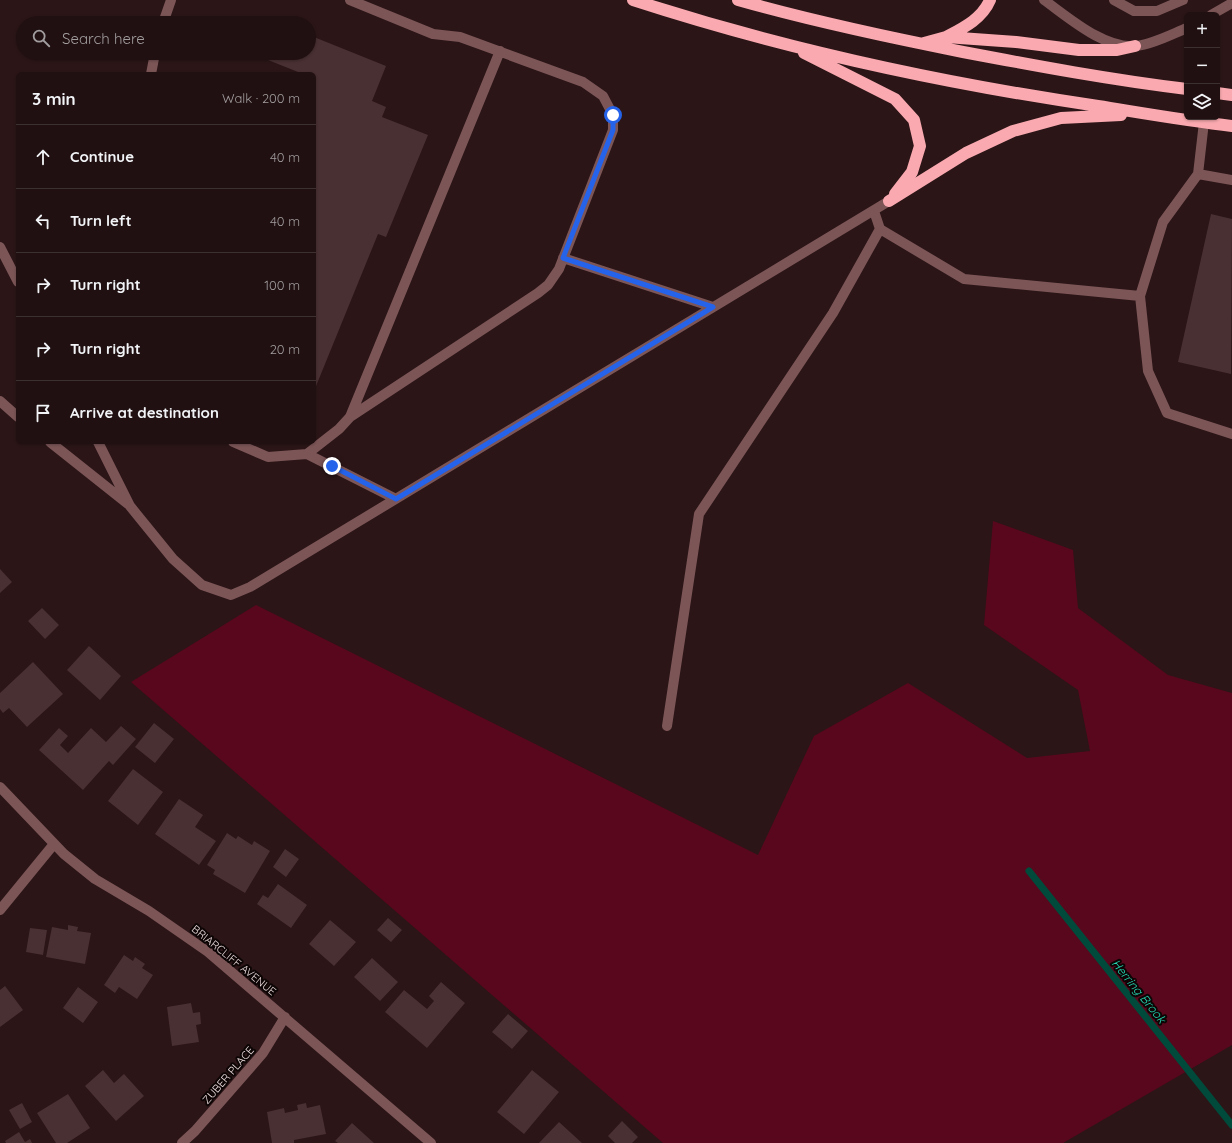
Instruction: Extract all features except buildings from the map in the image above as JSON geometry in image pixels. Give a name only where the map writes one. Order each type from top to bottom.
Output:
[{"type":"highway","points":[[633,0],[787,45],[918,74],[1048,99],[1229,126]]},
{"type":"highway","points":[[738,0],[794,16],[921,44],[1053,69],[1184,89]]},
{"type":"highway","points":[[921,44],[946,36],[965,27],[981,15],[990,0]]},
{"type":"highway","points":[[946,36],[1016,42],[1079,50],[1117,50],[1135,46]]},
{"type":"highway","points":[[787,45],[895,99],[914,120],[920,146],[912,172],[889,201]]},
{"type":"highway","points":[[1220,93],[1232,95]]},
{"type":"highway","points":[[889,201],[966,154],[1013,131],[1061,118],[1148,114]]},
{"type":"street","points":[[165,16],[170,0]]},
{"type":"street","points":[[307,454],[330,436],[350,417],[548,285],[559,269],[613,130],[613,115],[603,96],[583,82],[460,37],[433,34],[350,0]]},
{"type":"street","points":[[1044,0],[1092,35],[1121,45],[1135,46],[1163,38],[1184,29]]},
{"type":"street","points":[[1114,0],[1134,11],[1157,11],[1183,0]]},
{"type":"street","points":[[1216,12],[1232,3]]},
{"type":"street","points":[[350,417],[500,51]]},
{"type":"street","points":[[151,72],[154,60]]},
{"type":"street","points":[[1204,122],[1198,174],[1163,222],[1140,296],[1148,371],[1167,413],[1232,434]]},
{"type":"street","points":[[1198,174],[1232,180]]},
{"type":"street","points":[[52,444],[130,506],[173,559],[202,585],[231,595],[250,587],[889,201]]},
{"type":"street","points":[[874,211],[880,229],[964,279],[1140,296]]},
{"type":"street","points":[[667,726],[699,514],[833,313],[880,229]]},
{"type":"street","points":[[0,247],[4,265],[16,280]]},
{"type":"street","points":[[563,258],[713,307]]},
{"type":"street","points":[[0,402],[16,415]]},
{"type":"street","points":[[99,444],[130,506]]},
{"type":"street","points":[[238,444],[268,457],[307,454],[396,499]]},
{"type":"street","name":"BRIARCLIFF AVENUE","points":[[0,787],[64,854],[95,879],[149,911],[208,952],[431,1143]]},
{"type":"street","points":[[0,910],[54,844]]},
{"type":"street","name":"ZUBER PLACE","points":[[182,1143],[195,1131],[263,1053],[285,1017]]},
{"type":"shaded area","points":[[993,521],[1073,550],[1078,608],[1168,675],[1232,693],[1232,1045],[1063,1143],[663,1143],[131,682],[256,605],[758,855],[814,736],[908,683],[1027,758],[1090,751],[1078,690],[984,625]]},
{"type":"waterway","name":"Herring Brook","points":[[1029,871],[1232,1125]]},
{"type":"route","points":[[332,466],[396,499],[713,307],[563,258],[613,130],[613,115]]}]
